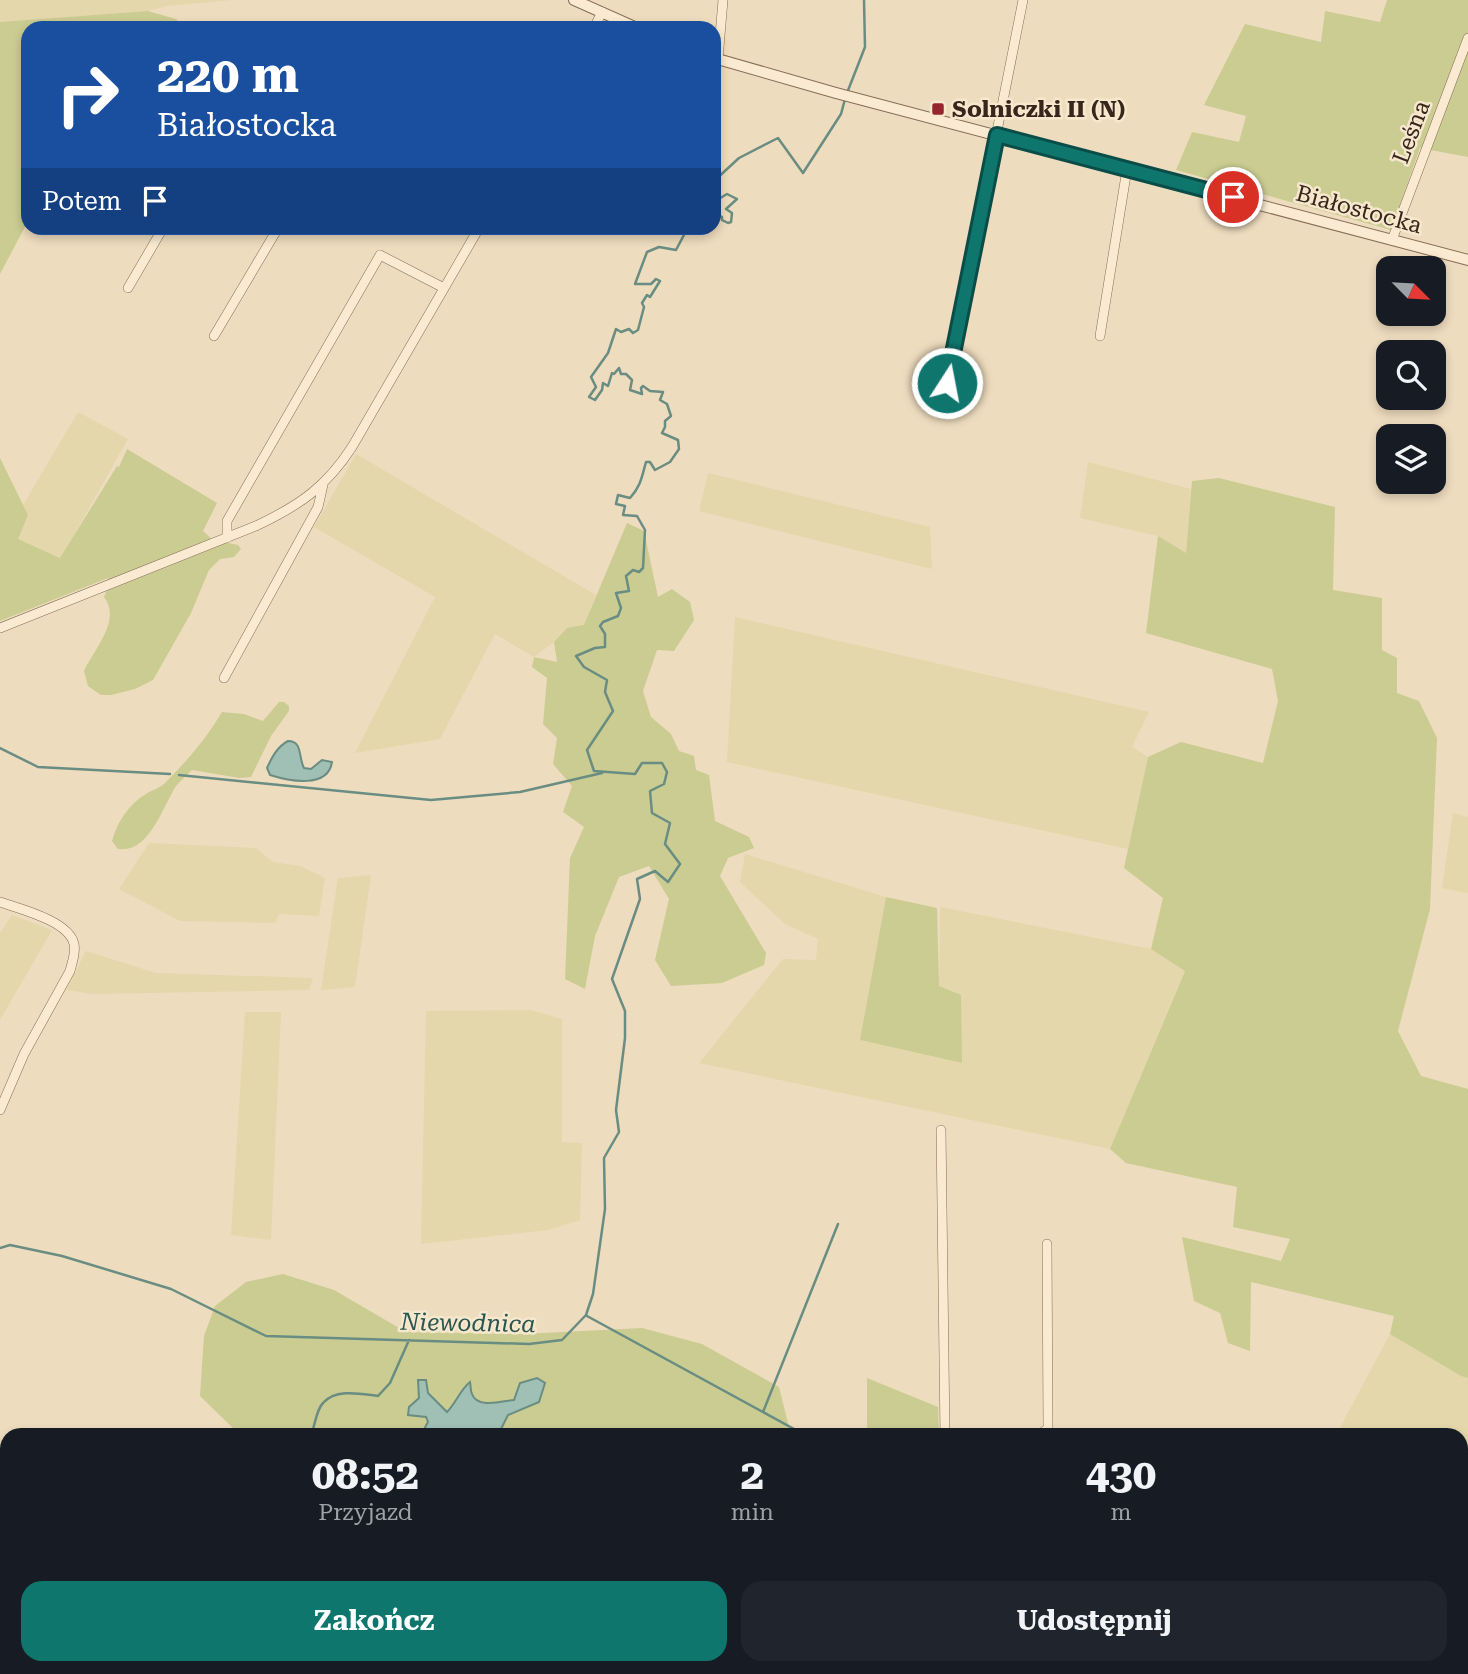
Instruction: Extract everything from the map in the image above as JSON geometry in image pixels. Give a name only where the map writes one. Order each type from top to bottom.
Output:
[{"type":"street","points":[[575,0],[598,7],[625,21]]},
{"type":"street","points":[[720,21],[723,0]]},
{"type":"street","points":[[947,383],[1023,0]]},
{"type":"street","name":"Leśna","points":[[1392,240],[1468,38]]},
{"type":"street","name":"Białostocka","points":[[721,59],[836,93],[1468,260]]},
{"type":"street","points":[[1100,336],[1127,169]]},
{"type":"street","points":[[128,288],[159,235]]},
{"type":"street","points":[[214,336],[274,235]]},
{"type":"street","points":[[0,628],[288,512],[323,485],[352,447],[475,235]]},
{"type":"street","points":[[227,538],[227,521],[380,255],[444,288]]},
{"type":"street","points":[[224,678],[318,507],[323,485]]},
{"type":"street","points":[[0,902],[63,928],[71,937],[74,956],[69,971],[12,1079],[0,1110]]},
{"type":"street","points":[[941,1130],[945,1428]]},
{"type":"street","points":[[1047,1244],[1048,1428]]},
{"type":"shaded area","points":[[0,0],[232,0],[167,6],[148,11],[0,22]]},
{"type":"shaded area","points":[[78,412],[128,439],[61,558],[17,539],[28,515],[23,505]]},
{"type":"shaded area","points":[[356,454],[596,595],[584,626],[567,628],[534,657],[495,634],[440,739],[355,753],[435,597],[314,527]]},
{"type":"shaded area","points":[[1088,462],[1191,489],[1186,553],[1158,536],[1080,518]]},
{"type":"shaded area","points":[[708,473],[930,527],[932,569],[699,511]]},
{"type":"shaded area","points":[[735,617],[1149,712],[1132,747],[1148,757],[1128,849],[727,762]]},
{"type":"shaded area","points":[[1453,813],[1468,817],[1468,893],[1442,888]]},
{"type":"shaded area","points":[[149,843],[256,848],[273,862],[300,866],[325,878],[319,916],[279,914],[275,923],[180,921],[119,889]]},
{"type":"shaded area","points":[[745,854],[886,897],[860,1040],[961,1063],[939,986],[940,907],[1151,949],[1185,970],[1110,1149],[699,1063],[783,959],[816,960],[818,939],[785,924],[740,882]]},
{"type":"shaded area","points":[[371,875],[355,987],[321,990],[338,878]]},
{"type":"shaded area","points":[[12,915],[52,930],[0,1020],[0,933]]},
{"type":"shaded area","points":[[86,951],[156,973],[313,978],[309,990],[93,994],[66,990]]},
{"type":"shaded area","points":[[531,1010],[562,1019],[562,1142],[582,1143],[580,1220],[548,1230],[421,1244],[426,1011]]},
{"type":"shaded area","points":[[245,1012],[281,1012],[271,1240],[231,1235]]},
{"type":"shaded area","points":[[1390,1334],[1468,1378],[1468,1428],[1340,1428]]},
{"type":"green space","points":[[1387,0],[1468,0],[1468,157],[1420,148],[1391,230],[1176,170],[1192,132],[1239,142],[1246,116],[1204,105],[1245,24],[1321,42],[1325,11],[1380,22]]},
{"type":"green space","points":[[148,11],[178,21],[21,21],[21,234],[0,274],[0,22]]},
{"type":"green space","points":[[127,449],[217,503],[203,531],[213,540],[238,545],[241,549],[234,557],[220,559],[209,570],[191,613],[153,680],[135,689],[101,695],[88,686],[84,671],[108,625],[109,606],[104,597],[108,578],[0,621],[0,458],[28,515],[18,539],[60,558],[117,466],[119,467]]},
{"type":"green space","points":[[1219,478],[1335,507],[1333,590],[1382,598],[1382,650],[1397,658],[1397,693],[1419,701],[1437,738],[1430,909],[1398,1031],[1421,1076],[1468,1089],[1468,1378],[1390,1334],[1394,1316],[1251,1282],[1250,1351],[1228,1343],[1220,1313],[1194,1301],[1182,1237],[1281,1261],[1290,1239],[1233,1227],[1237,1187],[1126,1163],[1110,1149],[1185,971],[1151,949],[1163,898],[1124,868],[1148,757],[1181,742],[1263,763],[1278,701],[1272,669],[1146,633],[1158,536],[1186,553],[1192,481]]},
{"type":"green space","points":[[627,523],[644,531],[658,597],[672,589],[690,602],[694,620],[674,651],[657,650],[643,691],[651,717],[671,734],[679,751],[694,756],[696,770],[709,775],[715,821],[749,837],[754,848],[728,858],[720,876],[766,953],[764,965],[722,983],[671,986],[655,960],[669,899],[649,866],[619,877],[595,936],[585,989],[565,979],[570,858],[584,827],[563,812],[572,786],[553,764],[557,738],[543,724],[547,678],[532,667],[534,657],[557,662],[554,642],[567,628],[584,625]]},
{"type":"green space","points":[[279,702],[289,706],[289,711],[271,736],[251,777],[239,778],[192,770],[176,786],[147,837],[129,849],[118,849],[112,841],[124,814],[140,798],[163,785],[173,775],[203,741],[222,712],[244,714],[263,721]]},
{"type":"green space","points":[[886,897],[937,908],[939,986],[961,995],[962,1063],[860,1040]]},
{"type":"green space","points":[[283,1274],[334,1290],[406,1332],[522,1334],[642,1328],[702,1344],[779,1387],[789,1428],[233,1428],[200,1396],[204,1336],[215,1306],[246,1282]]},
{"type":"green space","points":[[867,1378],[938,1407],[939,1428],[867,1428]]},
{"type":"water","points":[[288,741],[298,747],[304,768],[311,769],[322,760],[332,762],[329,771],[316,780],[307,781],[270,775],[267,768],[271,760],[278,749]]},
{"type":"water","points":[[537,1378],[545,1383],[539,1402],[508,1415],[502,1428],[425,1428],[428,1422],[426,1417],[408,1415],[409,1407],[419,1398],[418,1380],[426,1380],[428,1393],[447,1412],[470,1382],[475,1399],[485,1403],[514,1400],[520,1383]]},
{"type":"waterway","name":"Niewodnica","points":[[847,93],[865,47],[864,0]]},
{"type":"waterway","name":"Niewodnica","points":[[721,175],[739,158],[778,138],[803,173],[841,114],[845,99]]},
{"type":"waterway","name":"Niewodnica","points":[[721,198],[727,194],[737,199],[726,209],[732,213],[731,222],[722,220],[721,217]]},
{"type":"waterway","name":"Niewodnica","points":[[0,1248],[10,1245],[62,1256],[171,1289],[266,1336],[529,1344],[562,1340],[586,1315],[593,1294],[605,1209],[604,1158],[619,1132],[616,1110],[625,1038],[625,1011],[612,979],[640,899],[637,879],[655,871],[668,882],[680,864],[665,844],[670,823],[652,813],[650,791],[664,784],[667,772],[662,763],[642,763],[635,774],[594,771],[587,750],[613,711],[605,692],[607,680],[584,667],[576,656],[605,647],[605,634],[600,626],[618,616],[621,608],[616,593],[629,591],[626,576],[633,570],[639,572],[643,568],[645,530],[637,516],[623,515],[625,506],[616,504],[618,495],[630,498],[634,494],[646,462],[650,462],[655,470],[670,462],[679,449],[678,440],[662,433],[665,421],[671,416],[667,404],[660,400],[663,392],[650,391],[643,386],[642,394],[630,390],[632,380],[626,374],[621,374],[619,368],[612,373],[608,386],[603,383],[595,400],[589,397],[596,387],[591,377],[608,353],[616,329],[621,332],[629,329],[633,333],[638,330],[644,307],[642,303],[647,295],[650,297],[660,281],[656,279],[651,284],[635,284],[647,252],[659,247],[676,250],[684,235]]},
{"type":"waterway","points":[[0,748],[38,767],[170,774]]},
{"type":"waterway","points":[[179,775],[431,800],[520,792],[602,773]]},
{"type":"waterway","points":[[763,1412],[838,1224]]},
{"type":"waterway","points":[[587,1316],[792,1428]]},
{"type":"waterway","points":[[313,1428],[319,1410],[328,1398],[349,1393],[378,1396],[390,1383],[409,1340]]},
{"type":"place","name":"Solniczki II (N)","points":[[938,109]]},
{"type":"route","points":[[947,383],[997,135],[1233,197]]}]
